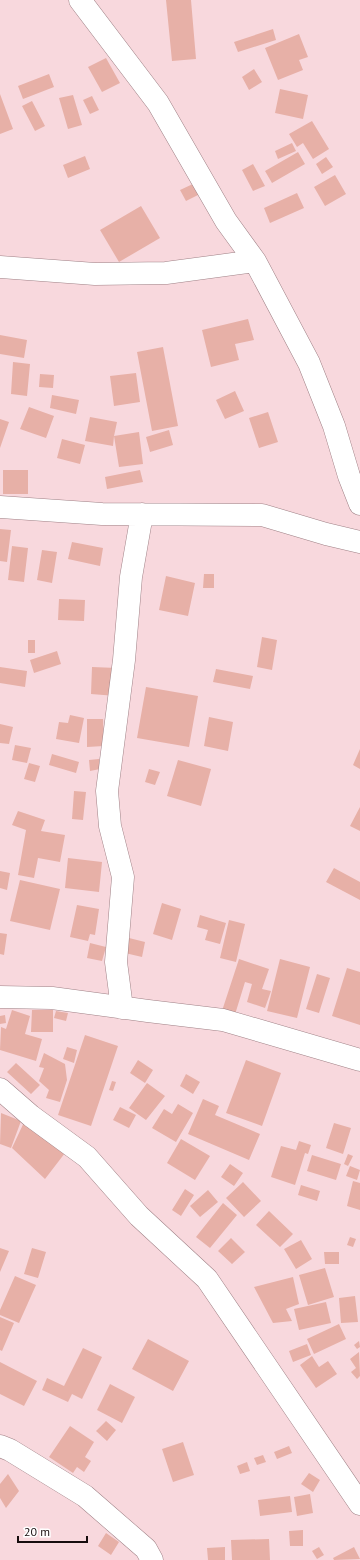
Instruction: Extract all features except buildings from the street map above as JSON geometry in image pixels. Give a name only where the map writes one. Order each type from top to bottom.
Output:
[{"type":"street","points":[[80,0],[158,103],[226,221],[255,261],[309,363],[334,426],[349,476],[360,504]]},
{"type":"street","points":[[0,267],[96,274],[166,273],[255,261]]},
{"type":"street","points":[[0,507],[102,514],[262,515],[326,534],[360,542]]},
{"type":"street","points":[[122,1008],[116,962],[123,877],[110,826],[107,791],[123,668],[131,577],[142,514]]},
{"type":"street","points":[[0,997],[52,998],[223,1020],[360,1060]]},
{"type":"street","points":[[0,1089],[31,1116],[87,1157],[139,1216],[207,1279],[360,1504]]},
{"type":"street","points":[[0,1446],[10,1450],[85,1496],[146,1549],[152,1560]]}]
